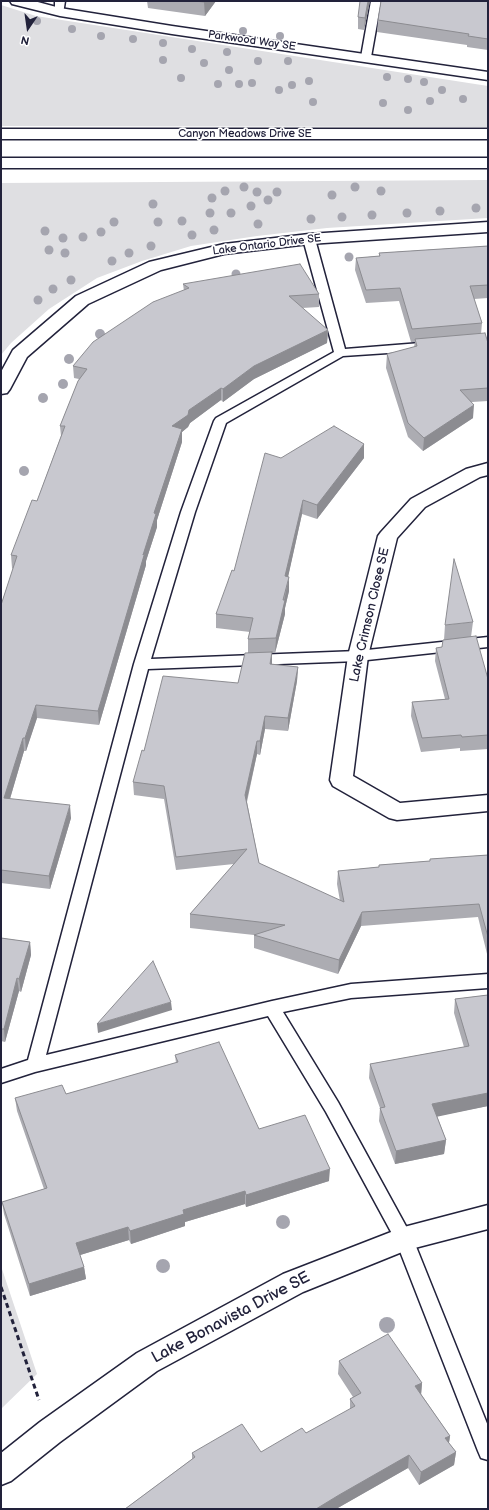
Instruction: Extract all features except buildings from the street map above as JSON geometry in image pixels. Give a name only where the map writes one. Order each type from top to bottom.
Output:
[{"type":"street","name":"Parkwood Way SE","points":[[17,1],[60,6],[172,30],[366,57],[488,76]]},
{"type":"street","name":"Canyon Meadows Drive SE","points":[[1,134],[488,134]]},
{"type":"street","points":[[1,163],[488,163]]},
{"type":"street","name":"Lake Ontario Drive SE","points":[[1,389],[19,354],[82,300],[155,266],[224,249],[309,239],[488,227]]},
{"type":"street","name":"Lake Crimson Close SE","points":[[488,469],[473,473],[418,503],[388,536],[358,656],[341,780],[397,812],[488,803]]},
{"type":"street","name":"Lake Bonavista Drive SE","points":[[1,1471],[50,1432],[147,1362],[293,1283],[404,1239],[488,1217]]},
{"type":"lane","points":[[366,57],[376,1]]},
{"type":"lane","points":[[309,239],[340,353]]},
{"type":"lane","points":[[34,1065],[142,664],[188,512],[220,421],[340,353],[449,344]]},
{"type":"lane","points":[[142,664],[358,656],[488,642]]},
{"type":"lane","points":[[1,1076],[34,1065],[272,1008],[351,991],[488,981]]},
{"type":"lane","points":[[272,1008],[332,1107],[404,1239],[488,1451]]},
{"type":"path","points":[[1,1287],[50,1432]]},
{"type":"shaded area","points":[[1,5],[36,16],[488,86],[488,127],[1,126]]},
{"type":"shaded area","points":[[488,180],[488,218],[327,228],[257,236],[191,246],[142,261],[97,278],[49,309],[11,343],[1,355],[1,183]]},
{"type":"shaded area","points":[[1,1266],[37,1374],[1,1409]]}]
